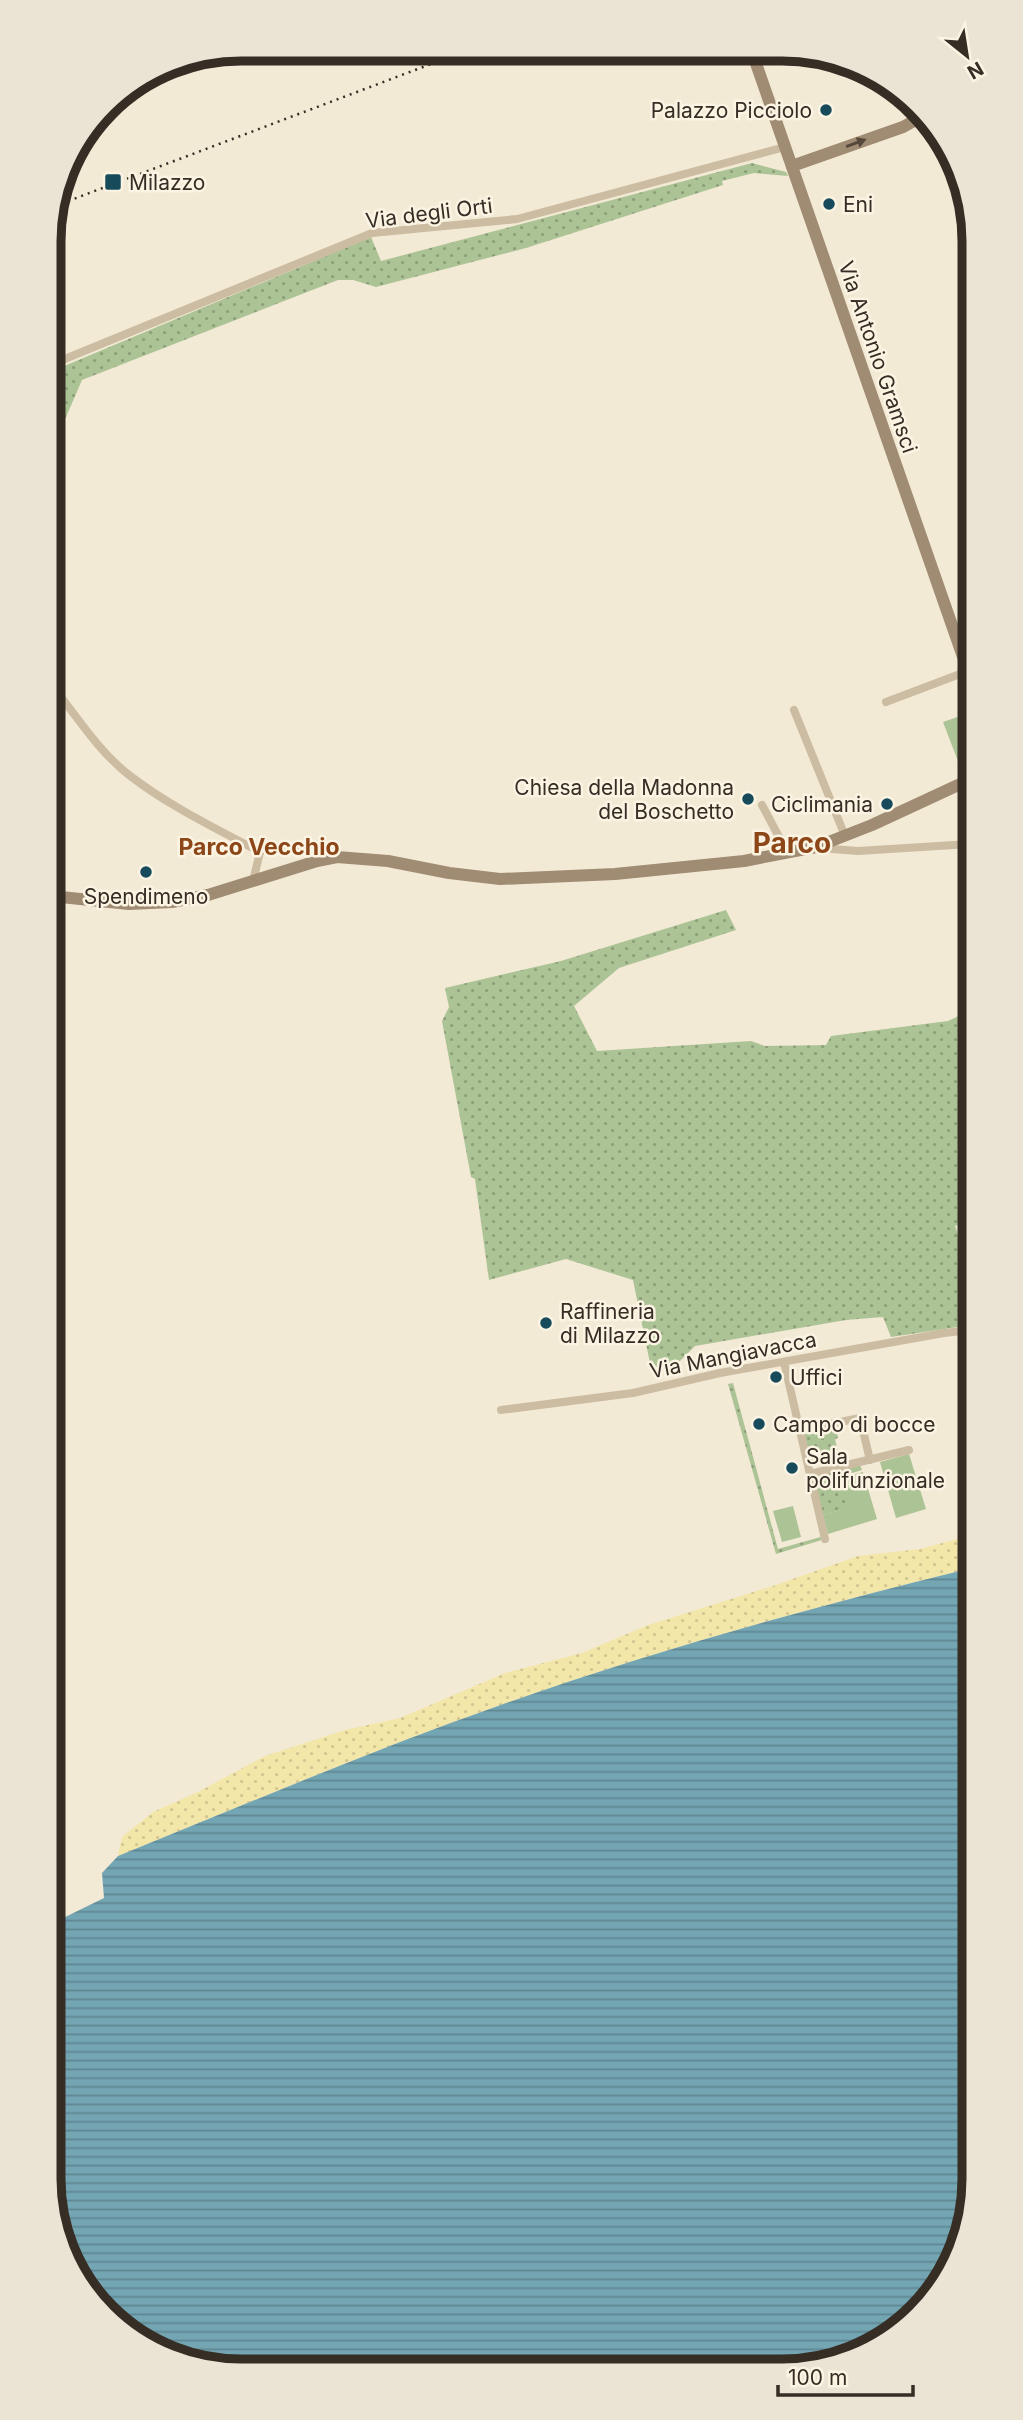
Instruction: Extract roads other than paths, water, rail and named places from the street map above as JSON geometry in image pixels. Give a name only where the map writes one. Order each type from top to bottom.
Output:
[{"type":"main road","name":"Via Antonio Gramsci","points":[[755,61],[962,654]]},
{"type":"main road","points":[[792,166],[915,121]]},
{"type":"main road","points":[[62,897],[148,904],[208,895],[337,857],[388,861],[475,877],[517,879],[615,874],[744,861],[816,847],[962,783]]},
{"type":"street","name":"Via degli Orti","points":[[62,360],[372,233],[517,219],[785,147]]},
{"type":"street","points":[[886,702],[962,674]]},
{"type":"street","points":[[62,698],[94,740],[127,774],[172,805],[260,852]]},
{"type":"street","points":[[794,710],[845,836]]},
{"type":"street","points":[[762,806],[787,852]]},
{"type":"street","points":[[816,847],[858,851],[962,845]]},
{"type":"street","points":[[260,852],[271,847],[285,846],[332,852],[337,857]]},
{"type":"street","points":[[253,881],[260,852]]},
{"type":"street","name":"Via Mangiavacca","points":[[501,1410],[634,1393],[683,1380],[961,1331]]},
{"type":"street","points":[[784,1362],[825,1539]]},
{"type":"street","points":[[800,1430],[860,1418],[870,1460]]},
{"type":"street","points":[[810,1474],[909,1450]]},
{"type":"water","points":[[961,1571],[961,2190],[958,2214],[948,2248],[938,2269],[909,2306],[882,2328],[840,2349],[782,2359],[241,2359],[206,2355],[162,2340],[141,2328],[106,2297],[80,2258],[67,2225],[63,2202],[61,1919],[104,1898],[102,1873],[118,1856],[402,1741],[498,1706],[733,1631]]},
{"type":"railway","points":[[66,202],[439,61]]},
{"type":"place","name":"Palazzo Picciolo","points":[[826,110]]},
{"type":"place","name":"Milazzo","points":[[113,182]]},
{"type":"place","name":"Eni","points":[[829,204]]},
{"type":"place","name":"Chiesa della Madonna del Boschetto","points":[[748,799]]},
{"type":"place","name":"Ciclimania","points":[[887,804]]},
{"type":"place","name":"Spendimeno","points":[[146,872]]},
{"type":"place","name":"Raffineria di Milazzo","points":[[546,1323]]},
{"type":"place","name":"Uffici","points":[[776,1377]]},
{"type":"place","name":"Campo di bocce","points":[[759,1424]]},
{"type":"place","name":"Sala polifunzionale","points":[[792,1468]]},
{"type":"district","name":"Parco","points":[[792,843]]},
{"type":"district","name":"Parco Vecchio","points":[[259,847]]}]
